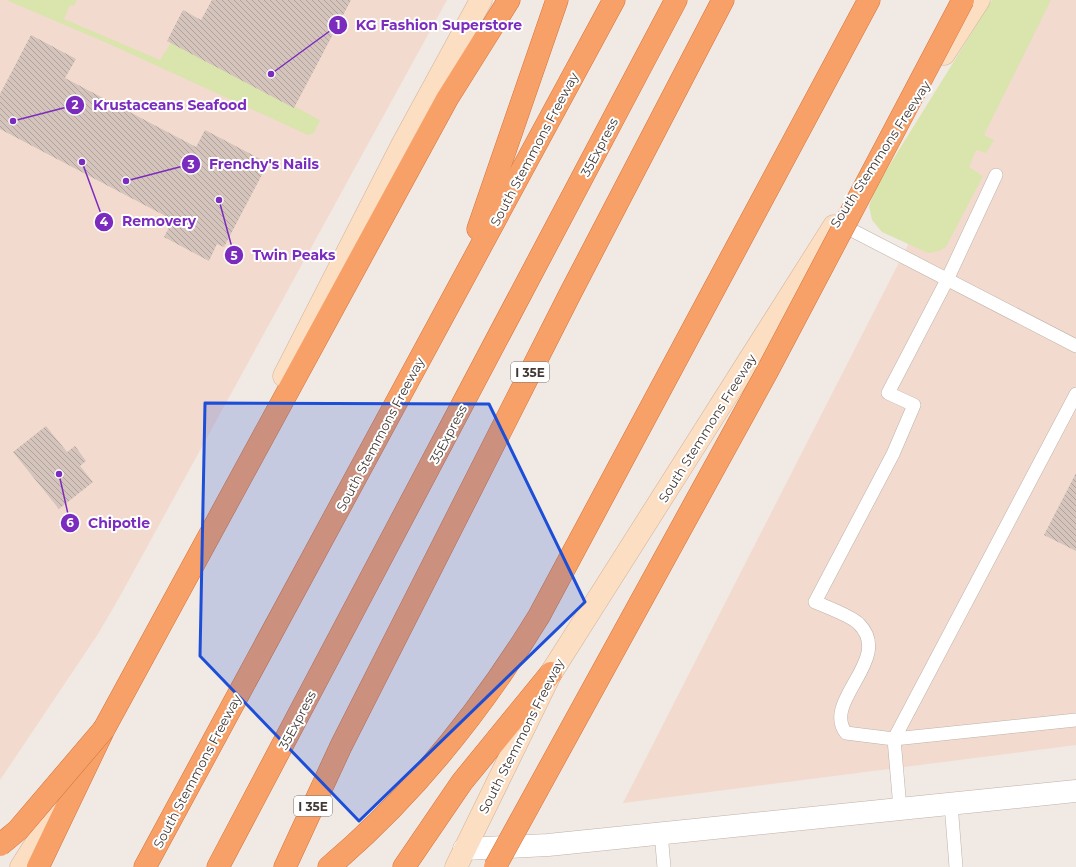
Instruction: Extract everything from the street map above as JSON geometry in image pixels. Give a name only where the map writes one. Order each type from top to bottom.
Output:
[{"type":"highway","points":[[38,867],[104,729],[447,99],[509,0]]},
{"type":"highway","points":[[458,289],[557,0]]},
{"type":"highway","name":"South Stemmons Freeway","points":[[145,867],[614,0]]},
{"type":"highway","name":"35Express","points":[[218,867],[676,0]]},
{"type":"highway","name":"I 35E","points":[[285,867],[341,746],[567,301],[723,0]]},
{"type":"highway","points":[[329,867],[389,812],[429,769],[512,660],[539,616],[869,0]]},
{"type":"highway","points":[[495,867],[768,370],[963,0]]},
{"type":"highway","points":[[404,867],[462,782],[550,673]]},
{"type":"highway","points":[[0,845],[18,830],[104,729]]},
{"type":"main road","points":[[21,867],[82,772],[398,152],[481,0]]},
{"type":"main road","name":"South Stemmons Freeway","points":[[460,858],[550,673],[836,222],[979,0]]},
{"type":"street","points":[[460,858],[548,845],[1076,790]]},
{"type":"lane","points":[[996,175],[947,280],[888,393],[914,405],[893,454],[815,602],[859,623],[869,638],[869,653],[840,714],[840,726],[846,733],[894,739],[1076,720]]},
{"type":"lane","points":[[836,222],[1076,346]]},
{"type":"lane","points":[[900,808],[894,739],[1076,394]]},
{"type":"lane","points":[[951,804],[956,867]]},
{"type":"lane","points":[[661,833],[664,867]]},
{"type":"highlighted area","points":[[205,403],[489,404],[585,602],[359,821],[200,656]]},
{"type":"shaded area","points":[[0,0],[447,0],[119,598],[98,634],[0,780]]},
{"type":"shaded area","points":[[1033,0],[1076,0],[1076,745],[623,803]]},
{"type":"green space","points":[[6,0],[77,0],[74,6],[70,5],[64,19],[160,60],[172,41],[320,120],[314,133],[308,135],[107,43]]},
{"type":"green space","points":[[992,0],[1051,0],[984,135],[994,140],[986,153],[976,150],[969,167],[983,176],[946,247],[939,251],[928,253],[882,232],[872,220],[869,206],[876,187]]},
{"type":"building","points":[[212,0],[351,0],[294,108],[167,41],[183,10],[201,20]]},
{"type":"building","points":[[31,35],[76,59],[65,78],[196,147],[205,130],[268,163],[224,247],[217,244],[209,261],[164,237],[173,220],[0,129],[0,94]]},
{"type":"building","points":[[46,426],[67,452],[75,446],[86,461],[80,466],[93,482],[59,509],[13,452]]},
{"type":"building","points":[[1076,473],[1076,551],[1044,535]]},
{"type":"place","name":"KG Fashion Superstore","points":[[271,74]]},
{"type":"place","name":"Krustaceans Seafood","points":[[13,121]]},
{"type":"place","name":"Removery","points":[[82,162]]},
{"type":"place","name":"Frenchy's Nails","points":[[126,181]]},
{"type":"place","name":"Twin Peaks","points":[[219,200]]},
{"type":"place","name":"Chipotle","points":[[59,474]]}]
